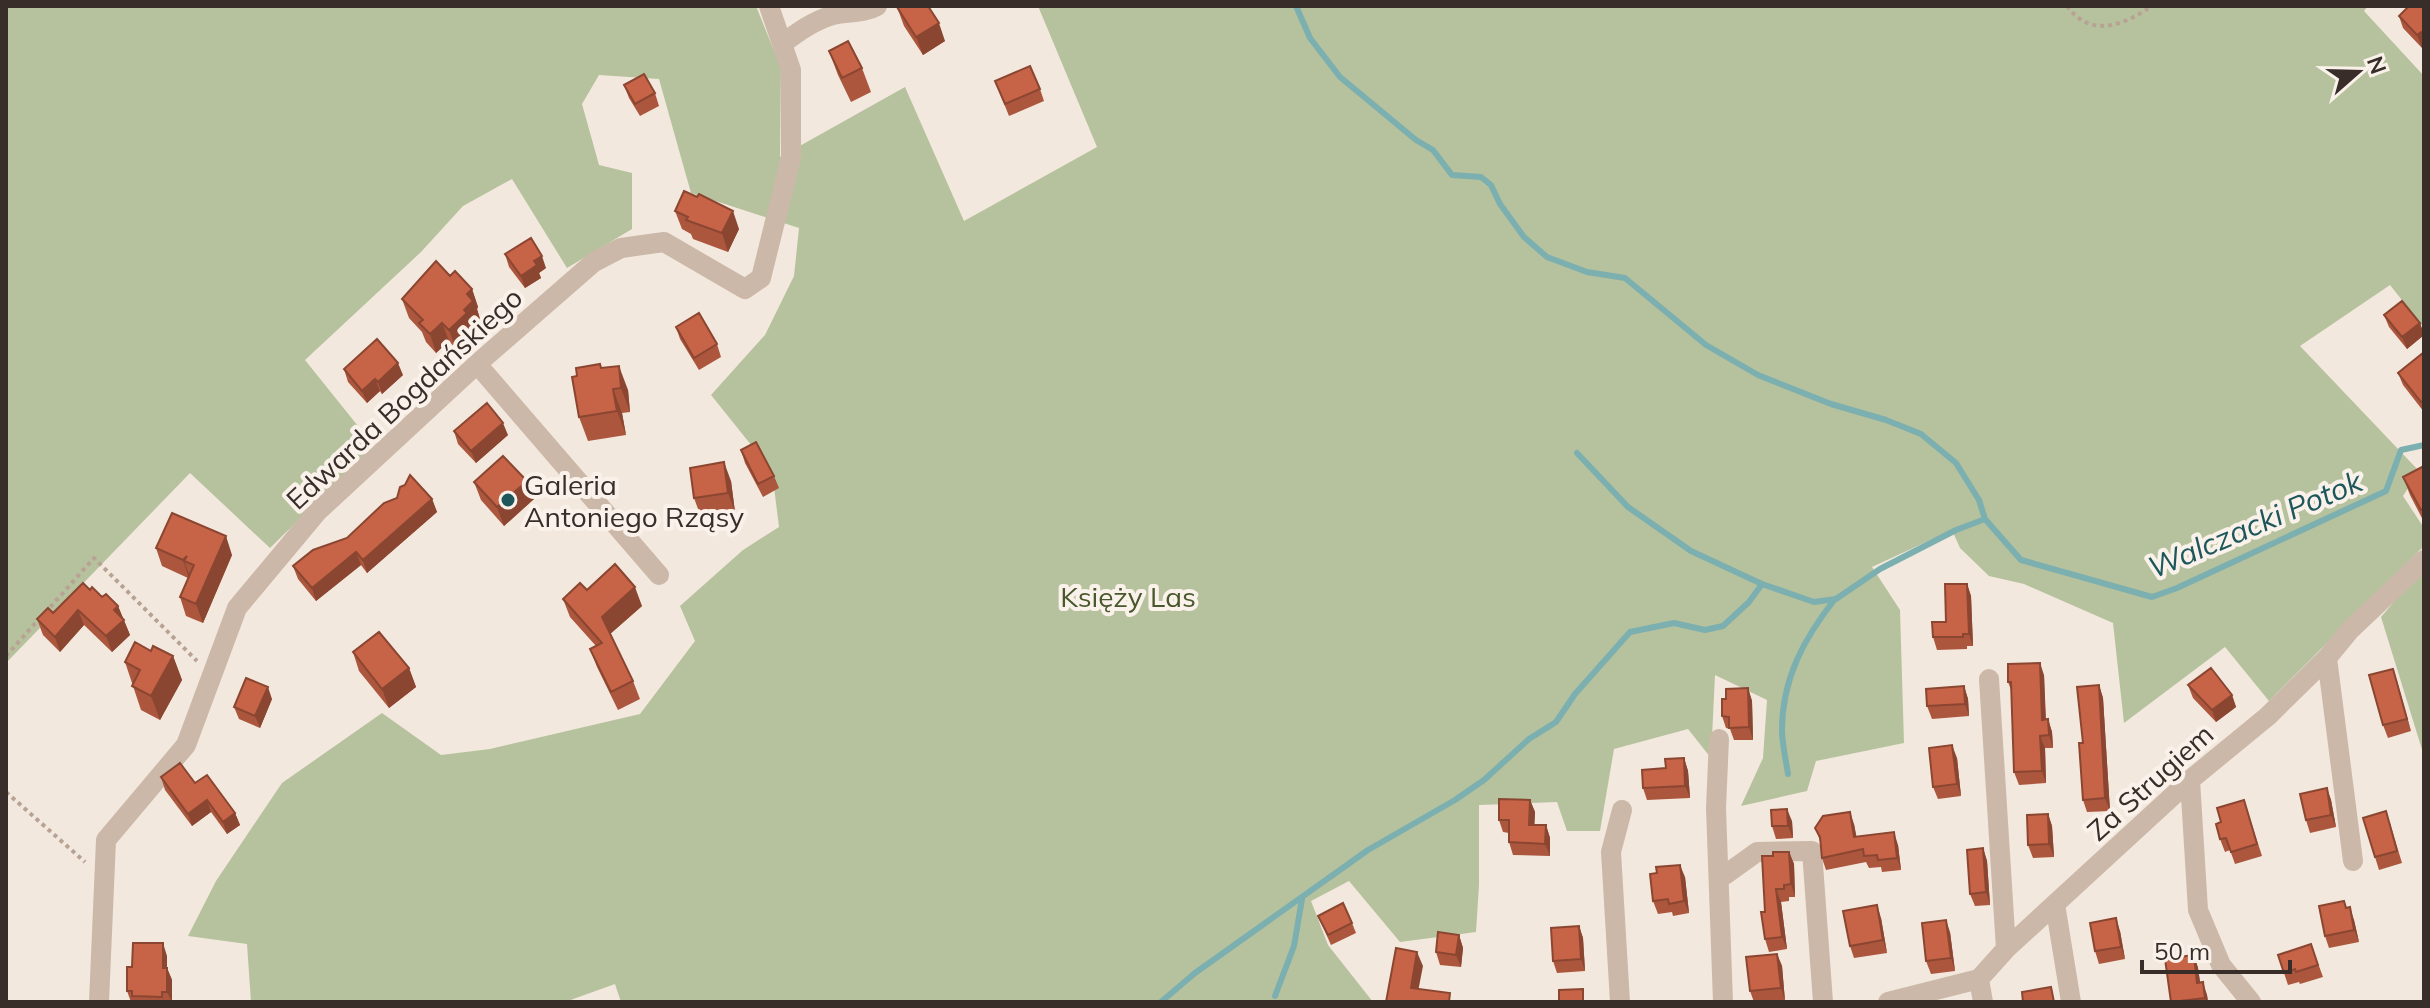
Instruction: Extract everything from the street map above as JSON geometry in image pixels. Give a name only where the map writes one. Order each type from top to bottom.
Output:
[{"type":"street","name":"Edwarda Bogdańskiego","points":[[99,1002],[106,840],[186,745],[237,608],[317,512],[477,364],[594,262],[621,248],[664,242],[745,289],[761,278],[791,157],[791,70],[769,6]]},
{"type":"street","points":[[782,44],[804,27],[853,9],[868,11],[877,6]]},
{"type":"street","points":[[477,364],[659,575]]},
{"type":"street","name":"Za Strugiem","points":[[1979,979],[2006,949],[2190,780],[2268,716],[2327,658],[2350,630],[2424,560]]},
{"type":"street","points":[[2327,658],[2353,861]]},
{"type":"street","points":[[1989,679],[2006,949]]},
{"type":"street","points":[[1719,739],[1716,808],[1723,1002]]},
{"type":"street","points":[[2190,780],[2198,910],[2221,965],[2251,1002]]},
{"type":"street","points":[[1620,1002],[1611,852],[1622,810]]},
{"type":"street","points":[[1725,875],[1757,852],[1812,851],[1823,1002]]},
{"type":"street","points":[[2055,904],[2071,1002]]},
{"type":"street","points":[[1888,1002],[1979,979],[1983,1002]]},
{"type":"path","points":[[2067,6],[2077,19],[2098,26],[2119,24],[2152,6]]},
{"type":"path","points":[[6,656],[94,558],[212,676]]},
{"type":"path","points":[[6,792],[105,877]]},
{"type":"green space","name":"Księży Las","points":[[6,6],[756,6],[781,68],[780,157],[905,87],[964,221],[1097,147],[1038,6],[2368,6],[2364,11],[2424,76],[2424,328],[2390,285],[2300,346],[2419,471],[2403,496],[2424,528],[2424,546],[2269,701],[2225,647],[2124,723],[2113,623],[2024,584],[1989,576],[1960,548],[1952,530],[1872,567],[1900,610],[1904,743],[1816,761],[1807,791],[1741,806],[1763,758],[1767,700],[1715,675],[1711,758],[1688,729],[1614,749],[1600,831],[1567,831],[1557,802],[1479,805],[1476,932],[1400,942],[1349,881],[1311,901],[1328,945],[1373,1002],[621,1002],[615,984],[565,1002],[251,1002],[247,944],[188,936],[216,881],[282,783],[382,713],[441,755],[490,749],[640,714],[695,641],[680,606],[743,550],[779,527],[772,471],[711,395],[765,335],[794,276],[799,228],[691,193],[659,79],[599,75],[582,104],[599,165],[632,173],[632,229],[567,268],[512,179],[463,206],[421,252],[305,360],[374,446],[270,548],[190,473],[6,663]]},
{"type":"green space","points":[[2424,571],[2424,756],[2381,617],[2414,578]]},
{"type":"building","points":[[928,6],[939,23],[916,37],[897,7]]},
{"type":"building","points":[[2409,6],[2424,6],[2424,35],[2421,32],[2417,35],[2399,16]]},
{"type":"building","points":[[848,41],[862,68],[842,78],[829,51]]},
{"type":"building","points":[[1030,66],[1040,89],[1005,104],[995,81]]},
{"type":"building","points":[[644,74],[655,93],[635,104],[624,85]]},
{"type":"building","points":[[684,191],[697,197],[699,194],[733,211],[722,233],[686,220],[688,217],[675,211]]},
{"type":"building","points":[[531,238],[542,256],[534,261],[537,265],[521,276],[505,254]]},
{"type":"building","points":[[436,261],[450,276],[455,271],[472,289],[467,294],[473,301],[464,310],[467,313],[449,330],[442,323],[430,334],[419,323],[423,320],[402,299]]},
{"type":"building","points":[[2402,301],[2420,323],[2402,337],[2384,315]]},
{"type":"building","points":[[699,313],[717,344],[694,358],[676,327]]},
{"type":"building","points":[[377,339],[398,363],[378,382],[375,379],[362,391],[344,369]]},
{"type":"building","points":[[2424,352],[2424,400],[2421,402],[2398,373]]},
{"type":"building","points":[[600,364],[601,368],[619,366],[621,388],[613,389],[617,411],[579,417],[572,377],[577,376],[576,368]]},
{"type":"building","points":[[487,403],[503,423],[471,451],[454,431]]},
{"type":"building","points":[[756,442],[774,476],[758,484],[741,450]]},
{"type":"building","points":[[503,456],[527,481],[497,507],[474,482]]},
{"type":"building","points":[[724,462],[728,493],[694,498],[690,468]]},
{"type":"building","points":[[2424,466],[2424,508],[2421,510],[2403,477]]},
{"type":"building","points":[[410,475],[432,499],[363,560],[356,552],[312,588],[293,566],[313,550],[347,538],[384,503],[397,498],[400,487],[405,485]]},
{"type":"building","points":[[172,513],[226,536],[196,604],[180,597],[194,565],[184,561],[187,556],[183,560],[156,548]]},
{"type":"building","points":[[615,564],[635,587],[602,617],[633,681],[611,692],[590,649],[602,643],[563,599],[580,583],[587,590]]},
{"type":"building","points":[[83,583],[102,597],[106,594],[118,606],[114,610],[124,620],[106,636],[78,610],[55,637],[37,619],[48,608],[53,613]]},
{"type":"building","points":[[1945,584],[1967,584],[1969,634],[1963,634],[1963,637],[1933,637],[1932,622],[1946,622]]},
{"type":"building","points":[[379,632],[409,668],[382,689],[353,652]]},
{"type":"building","points":[[135,642],[151,651],[153,646],[173,656],[151,696],[132,686],[140,670],[125,662]]},
{"type":"building","points":[[2040,663],[2042,720],[2048,719],[2049,735],[2040,736],[2042,771],[2014,772],[2008,664]]},
{"type":"building","points":[[2211,668],[2232,695],[2212,710],[2188,685]]},
{"type":"building","points":[[2393,669],[2407,719],[2383,725],[2369,675]]},
{"type":"building","points":[[246,678],[268,687],[255,716],[234,707]]},
{"type":"building","points":[[2099,685],[2105,798],[2083,800],[2079,743],[2083,743],[2077,687]]},
{"type":"building","points":[[1964,686],[1965,704],[1927,706],[1926,689]]},
{"type":"building","points":[[1748,688],[1749,727],[1729,728],[1729,717],[1722,716],[1722,699],[1726,699],[1726,689]]},
{"type":"building","points":[[1952,745],[1957,784],[1933,787],[1929,748]]},
{"type":"building","points":[[1684,758],[1685,786],[1643,788],[1642,770],[1666,768],[1665,759]]},
{"type":"building","points":[[180,763],[195,783],[207,775],[235,813],[223,822],[207,800],[188,814],[161,777]]},
{"type":"building","points":[[2327,788],[2331,815],[2306,820],[2300,794]]},
{"type":"building","points":[[1499,799],[1530,800],[1529,825],[1546,825],[1545,844],[1509,842],[1509,820],[1499,820]]},
{"type":"building","points":[[2244,800],[2257,844],[2231,852],[2226,838],[2220,839],[2216,824],[2221,822],[2217,808]]},
{"type":"building","points":[[1787,809],[1788,826],[1772,826],[1771,810]]},
{"type":"building","points":[[2386,811],[2397,851],[2375,857],[2363,818]]},
{"type":"building","points":[[1850,812],[1854,837],[1894,832],[1897,858],[1878,860],[1877,855],[1864,856],[1863,849],[1822,858],[1820,837],[1815,828],[1823,816]]},
{"type":"building","points":[[2048,814],[2049,844],[2028,845],[2027,815]]},
{"type":"building","points":[[1983,848],[1986,892],[1970,894],[1967,850]]},
{"type":"building","points":[[1773,852],[1789,852],[1791,884],[1784,885],[1784,889],[1776,889],[1782,937],[1765,939],[1761,912],[1765,912],[1762,856],[1773,856]]},
{"type":"building","points":[[1680,865],[1684,901],[1669,904],[1668,899],[1653,901],[1650,874],[1657,873],[1656,867]]},
{"type":"building","points":[[2344,901],[2346,908],[2350,907],[2354,930],[2325,936],[2319,906]]},
{"type":"building","points":[[1343,903],[1352,923],[1328,935],[1318,916]]},
{"type":"building","points":[[1877,905],[1883,940],[1850,946],[1843,911]]},
{"type":"building","points":[[2116,918],[2121,947],[2095,951],[2090,923]]},
{"type":"building","points":[[1946,920],[1951,958],[1926,961],[1922,923]]},
{"type":"building","points":[[1579,926],[1581,959],[1553,961],[1551,928]]},
{"type":"building","points":[[1438,932],[1459,935],[1456,955],[1436,952]]},
{"type":"building","points":[[133,943],[163,943],[167,992],[162,992],[162,997],[132,996],[132,991],[127,991],[127,967],[132,967]]},
{"type":"building","points":[[2311,944],[2318,965],[2284,973],[2278,955]]},
{"type":"building","points":[[1396,948],[1417,952],[1411,988],[1450,993],[1449,1002],[1386,1002]]},
{"type":"building","points":[[1777,954],[1781,988],[1750,991],[1746,957]]},
{"type":"building","points":[[2194,955],[2197,983],[2203,982],[2205,998],[2171,1002],[2165,959]]},
{"type":"building","points":[[2051,987],[2054,1002],[2023,1002],[2022,992]]},
{"type":"building","points":[[1583,989],[1583,1002],[1559,1002],[1559,990]]},
{"type":"waterway","name":"Walczacki Potok","points":[[1296,6],[1310,38],[1340,77],[1416,140],[1433,150],[1452,175],[1481,177],[1491,185],[1500,204],[1524,237],[1547,257],[1587,272],[1625,278],[1706,345],[1758,375],[1831,404],[1921,434],[1956,463],[1979,500],[1985,519],[2021,560],[2152,597],[2386,491],[2401,450],[2424,445]]},
{"type":"waterway","points":[[1577,453],[1628,507],[1691,551],[1762,584]]},
{"type":"waterway","points":[[1161,1002],[1195,973],[1368,850],[1484,780],[1529,739],[1556,722],[1575,694],[1630,632],[1674,623],[1705,630],[1723,626],[1749,602],[1762,584],[1814,602],[1836,599],[1880,569],[1956,530],[1985,519]]},
{"type":"waterway","points":[[1788,774],[1782,730],[1786,694],[1805,644],[1835,599]]},
{"type":"waterway","points":[[1275,996],[1294,946],[1302,899]]},
{"type":"place","name":"Galeria Antoniego Rząsy","points":[[508,500]]}]
